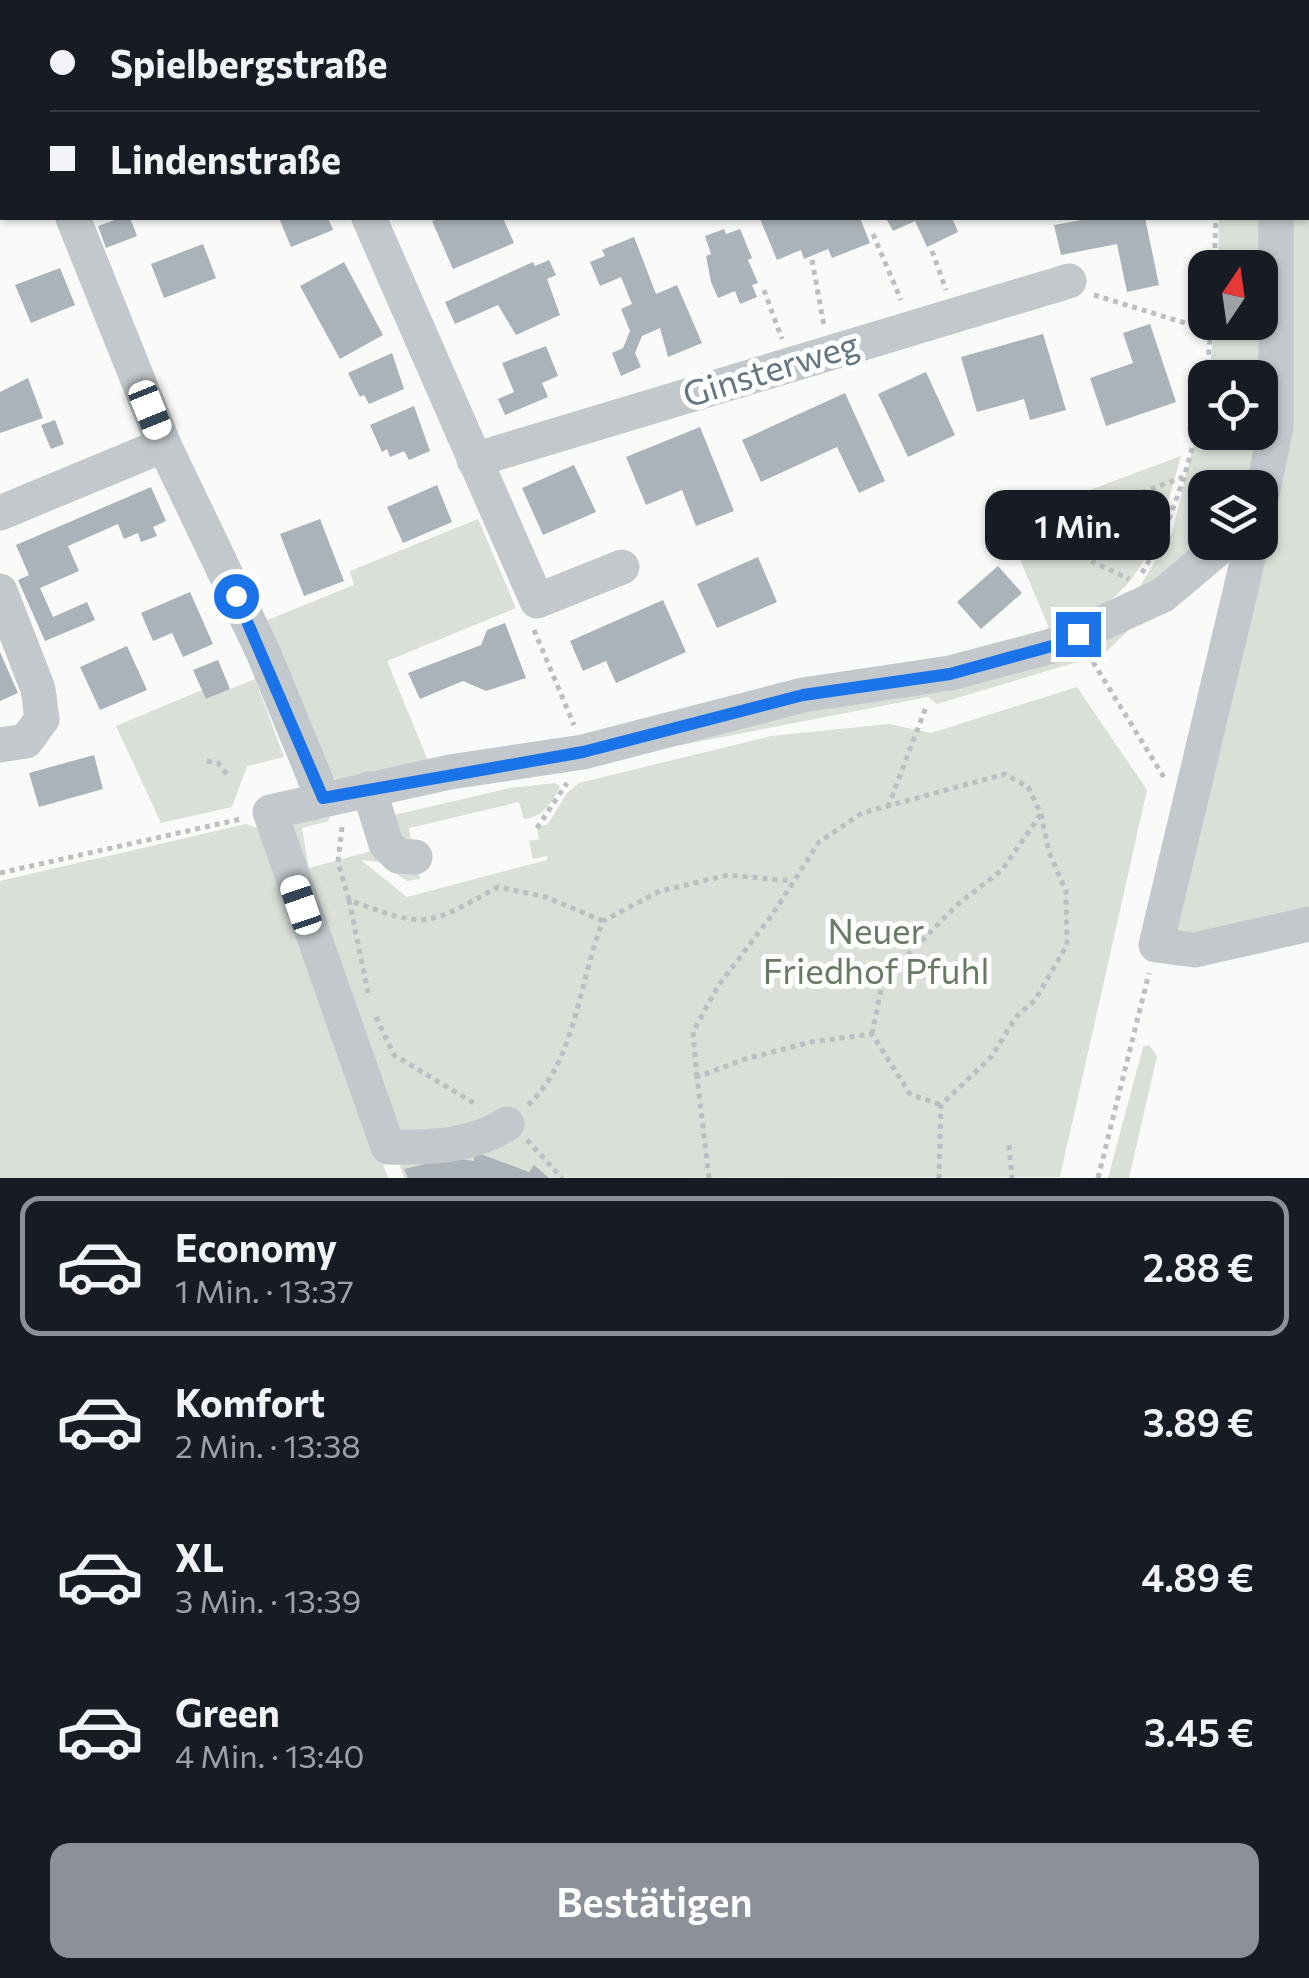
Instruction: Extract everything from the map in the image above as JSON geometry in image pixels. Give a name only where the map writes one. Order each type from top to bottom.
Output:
[{"type":"street","points":[[74,220],[164,445],[263,652],[323,798]]},
{"type":"street","points":[[370,220],[537,601],[622,567]]},
{"type":"street","points":[[1267,470],[1276,427],[1276,220]]},
{"type":"street","name":"Ginsterweg","points":[[474,460],[1070,282]]},
{"type":"street","points":[[0,513],[164,445]]},
{"type":"street","points":[[507,1124],[482,1139],[430,1148],[388,1147],[253,816],[323,798],[583,752],[803,695],[950,674],[1052,646],[1163,595],[1205,560]]},
{"type":"street","points":[[1240,560],[1192,799],[1156,946],[1195,950],[1309,924]]},
{"type":"street","points":[[0,590],[38,689],[42,719],[26,740],[0,745]]},
{"type":"street","points":[[370,789],[386,844],[398,856],[415,857]]},
{"type":"path","points":[[1215,250],[1216,220]]},
{"type":"path","points":[[874,234],[913,328]]},
{"type":"path","points":[[932,251],[956,316]]},
{"type":"path","points":[[812,260],[831,352]]},
{"type":"path","points":[[1070,282],[1106,301],[1188,324]]},
{"type":"path","points":[[764,290],[792,364]]},
{"type":"path","points":[[1091,561],[1136,582],[1166,533],[1183,477],[1209,340]]},
{"type":"path","points":[[1132,496],[1183,477]]},
{"type":"path","points":[[537,601],[528,616],[575,730]]},
{"type":"path","points":[[1093,662],[1160,775],[1192,799]]},
{"type":"path","points":[[888,807],[926,708]]},
{"type":"path","points":[[207,761],[218,763],[229,777]]},
{"type":"path","points":[[709,1178],[693,1032],[718,986],[772,916],[819,842],[862,813],[1005,774],[1028,787],[1041,814],[1049,852],[1066,892],[1067,945],[1035,1000],[1016,1017],[992,1056],[941,1105],[939,1178]]},
{"type":"path","points":[[536,828],[570,776]]},
{"type":"path","points":[[941,1105],[910,1094],[872,1034],[883,980],[958,904],[1002,870],[1041,814]]},
{"type":"path","points":[[0,873],[253,816]]},
{"type":"path","points":[[338,862],[370,1006],[394,1054],[507,1124],[541,1150],[562,1178]]},
{"type":"path","points":[[507,1124],[548,1087],[562,1055],[603,921],[660,891],[728,875],[792,881]]},
{"type":"path","points":[[349,900],[411,922],[442,917],[498,887],[546,897],[603,921]]},
{"type":"path","points":[[1098,1178],[1156,946]]},
{"type":"path","points":[[697,1077],[745,1059],[872,1034]]},
{"type":"path","points":[[1009,1145],[1012,1178]]},
{"type":"green space","points":[[1219,220],[1264,220],[1264,250],[1218,250]]},
{"type":"green space","points":[[1293,220],[1309,220],[1309,911],[1190,942],[1173,928],[1262,560],[1278,560],[1278,495],[1285,466]]},
{"type":"green space","points":[[1213,340],[1263,340],[1263,360],[1211,360]]},
{"type":"green space","points":[[1192,450],[1261,450],[1258,470],[1188,470],[1188,556],[1140,594],[1140,586],[1172,533]]},
{"type":"green space","points":[[1181,456],[1154,541],[1126,586],[1106,604],[1049,628],[1004,522]]},
{"type":"green space","points":[[478,519],[516,608],[387,661],[429,763],[342,783],[328,774],[260,623],[354,585],[350,571]]},
{"type":"green space","points":[[1131,628],[1104,654],[937,704],[928,697],[666,748]]},
{"type":"green space","points":[[255,679],[284,757],[247,766],[232,807],[161,823],[116,726],[202,690],[206,699]]},
{"type":"green space","name":"Neuer Friedhof Pfuhl","points":[[1077,687],[1147,790],[1060,1177],[404,1178],[285,824],[329,809],[329,821],[302,828],[309,868],[379,849],[417,867],[420,879],[407,881],[380,862],[361,860],[407,897],[547,860],[547,856],[533,859],[529,841],[539,839],[537,828],[548,824],[567,793],[579,783],[771,736],[889,724],[931,733]]},
{"type":"green space","points":[[555,783],[560,786],[554,798],[537,815],[524,819],[519,802],[409,828],[412,845],[407,847],[390,816],[510,788]]},
{"type":"green space","points":[[246,824],[267,832],[388,1178],[0,1178],[0,881]]},
{"type":"green space","points":[[1149,1045],[1157,1056],[1129,1178],[1108,1178],[1143,1047]]},
{"type":"building","points":[[131,220],[137,236],[106,248],[98,226]]},
{"type":"building","points":[[280,220],[329,220],[333,230],[291,247]]},
{"type":"building","points":[[504,220],[514,243],[453,269],[432,221]]},
{"type":"building","points":[[760,220],[861,220],[870,243],[832,258],[828,249],[804,259],[801,250],[777,260]]},
{"type":"building","points":[[887,220],[953,220],[958,232],[927,247],[915,221],[893,231]]},
{"type":"building","points":[[1082,220],[1145,220],[1159,285],[1127,292],[1117,244],[1061,255],[1054,225]]},
{"type":"building","points":[[724,229],[726,234],[740,229],[758,283],[752,285],[757,297],[740,304],[735,291],[718,298],[711,282],[706,256],[711,254],[705,236]]},
{"type":"building","points":[[634,237],[656,294],[677,285],[702,343],[668,357],[660,328],[642,336],[635,353],[641,367],[621,376],[612,353],[623,348],[630,331],[621,309],[632,304],[621,277],[600,286],[590,262],[605,256],[602,250]]},
{"type":"building","points":[[203,244],[216,278],[164,298],[151,264]]},
{"type":"building","points":[[549,260],[556,275],[547,279],[560,315],[516,335],[498,305],[455,324],[445,302],[533,262],[535,266]]},
{"type":"building","points":[[344,262],[383,335],[340,359],[300,286]]},
{"type":"building","points":[[60,268],[75,305],[31,323],[15,285]]},
{"type":"building","points":[[1150,324],[1176,402],[1106,426],[1090,378],[1133,363],[1123,333]]},
{"type":"building","points":[[1043,334],[1066,410],[1030,420],[1024,399],[977,412],[961,357]]},
{"type":"building","points":[[546,346],[558,376],[542,383],[548,397],[505,415],[498,399],[514,392],[502,363]]},
{"type":"building","points":[[392,353],[404,389],[369,404],[364,395],[360,397],[348,373]]},
{"type":"building","points":[[926,372],[955,435],[908,457],[878,394]]},
{"type":"building","points":[[28,378],[43,418],[0,433],[0,392]]},
{"type":"building","points":[[845,393],[885,481],[859,493],[837,447],[761,482],[742,440]]},
{"type":"building","points":[[414,406],[430,451],[409,460],[404,451],[390,457],[387,449],[382,452],[370,425]]},
{"type":"building","points":[[55,420],[64,444],[51,449],[41,425]]},
{"type":"building","points":[[700,427],[734,511],[696,526],[682,490],[646,505],[626,457]]},
{"type":"building","points":[[574,465],[596,512],[543,535],[522,488]]},
{"type":"building","points":[[437,485],[452,522],[403,543],[387,507]]},
{"type":"building","points":[[151,487],[166,521],[153,527],[157,536],[141,542],[138,533],[124,539],[118,524],[68,546],[79,571],[40,588],[53,617],[87,602],[95,620],[45,641],[18,580],[29,575],[16,545]]},
{"type":"building","points":[[320,519],[344,581],[304,596],[280,534]]},
{"type":"building","points":[[758,557],[777,602],[717,628],[697,584]]},
{"type":"building","points":[[998,566],[1022,593],[981,629],[957,602]]},
{"type":"building","points":[[190,592],[213,644],[183,657],[172,633],[153,641],[141,613]]},
{"type":"building","points":[[663,600],[686,652],[616,683],[606,661],[583,671],[570,641]]},
{"type":"building","points":[[505,623],[526,678],[486,691],[463,681],[420,699],[408,673],[481,645],[487,630]]},
{"type":"building","points":[[127,646],[147,690],[100,710],[80,667]]},
{"type":"building","points":[[0,652],[18,693],[0,701]]},
{"type":"building","points":[[218,660],[230,689],[206,699],[193,670]]},
{"type":"building","points":[[94,755],[103,789],[39,807],[29,773]]},
{"type":"building","points":[[475,1152],[529,1172],[534,1165],[549,1178],[408,1178],[404,1169],[451,1158],[474,1161]]},
{"type":"route","points":[[236,596],[323,798],[450,772],[583,752],[803,695],[950,674],[1052,646],[1078,634]]}]
